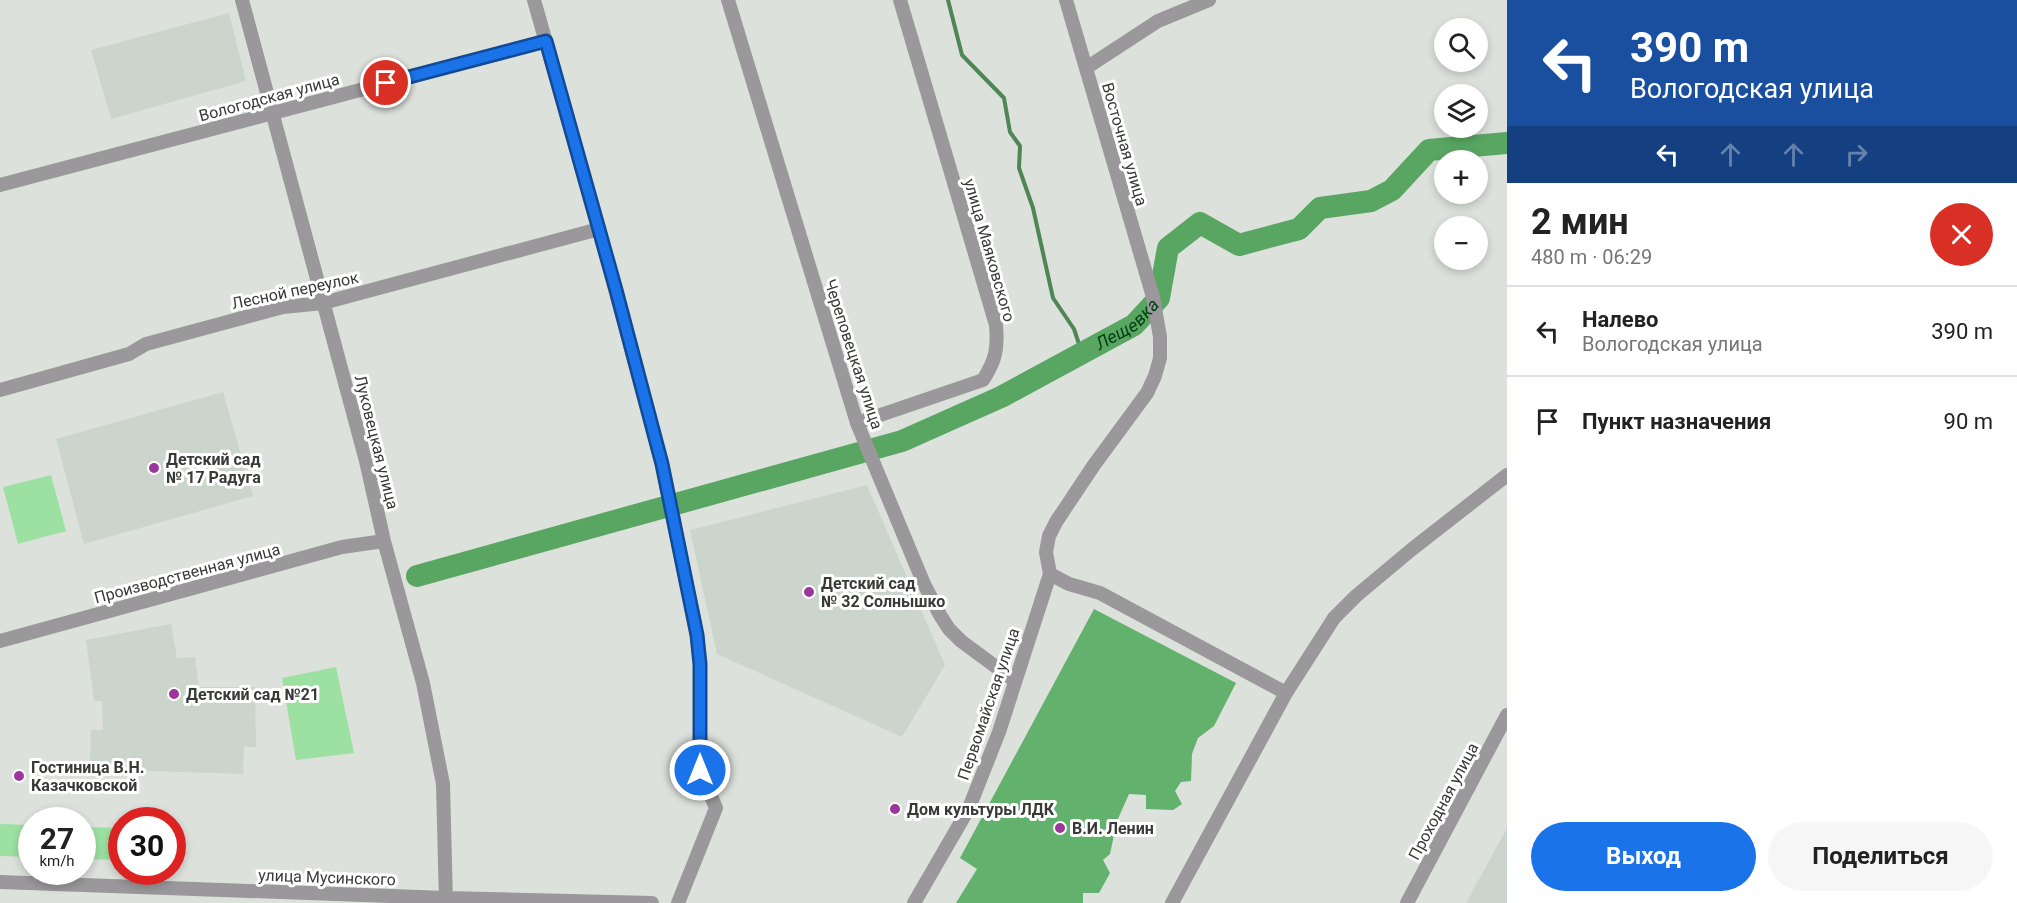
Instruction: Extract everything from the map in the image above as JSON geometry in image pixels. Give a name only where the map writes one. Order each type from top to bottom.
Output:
[{"type":"street","name":"Луковецкая улица","points":[[242,0],[423,683],[443,784],[446,901]]},
{"type":"street","points":[[534,0],[641,380],[678,540],[697,635],[700,664],[700,770],[716,808],[678,903]]},
{"type":"street","name":"Череповецкая улица","points":[[728,0],[857,423],[877,473],[924,584],[940,615],[961,641],[1015,681]]},
{"type":"street","name":"улица Маяковского","points":[[857,423],[983,380],[993,365],[997,345],[996,325],[900,0]]},
{"type":"street","name":"Восточная улица","points":[[1066,0],[1157,316]]},
{"type":"street","points":[[1086,68],[1158,21],[1209,0]]},
{"type":"street","name":"Вологодская улица","points":[[0,185],[546,41]]},
{"type":"street","name":"Лесной переулок","points":[[0,390],[129,354],[146,344],[246,316],[283,307],[323,303],[599,229]]},
{"type":"street","name":"Первомайская улица","points":[[914,903],[969,808],[999,732],[1050,574],[1046,552],[1049,536],[1094,465],[1147,393],[1155,376],[1160,358],[1157,316]]},
{"type":"street","points":[[1172,903],[1286,693],[1334,618],[1356,596],[1411,550],[1507,475]]},
{"type":"street","name":"Производственная улица","points":[[0,641],[342,547],[384,541]]},
{"type":"street","points":[[1050,574],[1069,584],[1100,593],[1286,693]]},
{"type":"street","name":"Проходная улица","points":[[1407,903],[1507,715]]},
{"type":"street","name":"улица Мусинского","points":[[0,882],[446,901],[652,903]]},
{"type":"shaded area","points":[[229,13],[246,81],[111,119],[91,50]]},
{"type":"shaded area","name":"Детский сад № 17 Радуга","points":[[223,392],[253,496],[84,544],[56,439]]},
{"type":"shaded area","name":"Детский сад № 32 Солнышко","points":[[867,485],[945,665],[902,737],[717,654],[690,530]]},
{"type":"shaded area","name":"Детский сад №21","points":[[171,624],[177,658],[195,657],[199,687],[255,687],[256,747],[244,747],[243,774],[90,769],[91,730],[103,730],[102,701],[94,701],[86,640]]},
{"type":"shaded area","points":[[1507,828],[1507,903],[1466,903]]},
{"type":"green space","points":[[51,475],[66,531],[18,544],[3,487]]},
{"type":"green space","points":[[1094,609],[1236,683],[1214,726],[1198,738],[1192,754],[1191,781],[1181,782],[1175,791],[1182,804],[1173,810],[1146,809],[1146,795],[1129,794],[1117,821],[1110,854],[1103,860],[1110,873],[1099,893],[1083,893],[1083,903],[956,903],[977,869],[960,858]]},
{"type":"green space","points":[[336,667],[354,753],[296,760],[282,678]]},
{"type":"green space","points":[[0,824],[18,825],[18,857],[0,856]]},
{"type":"green space","points":[[96,827],[108,828],[108,860],[96,859]]},
{"type":"waterway","name":"Лещевка","points":[[948,0],[962,55],[1004,98],[1010,132],[1020,146],[1019,168],[1033,208],[1053,298],[1074,329],[1082,353]]},
{"type":"waterway","points":[[417,576],[902,441],[1001,397],[1134,325],[1159,298],[1168,248],[1200,223],[1239,245],[1299,229],[1320,208],[1371,201],[1392,190],[1429,150],[1507,143]]},
{"type":"place","name":"Детский сад № 17 Радуга","points":[[154,468]]},
{"type":"place","name":"Детский сад № 32 Солнышко","points":[[809,592]]},
{"type":"place","name":"Детский сад №21","points":[[174,694]]},
{"type":"place","name":"Гостиница В.Н. Казачковской","points":[[19,776]]},
{"type":"place","name":"Дом культуры ЛДК","points":[[895,809]]},
{"type":"place","name":"В.И. Ленин","points":[[1060,828]]},
{"type":"route","points":[[386,83],[546,41],[644,391],[662,464],[697,635],[700,664],[700,770]]}]
